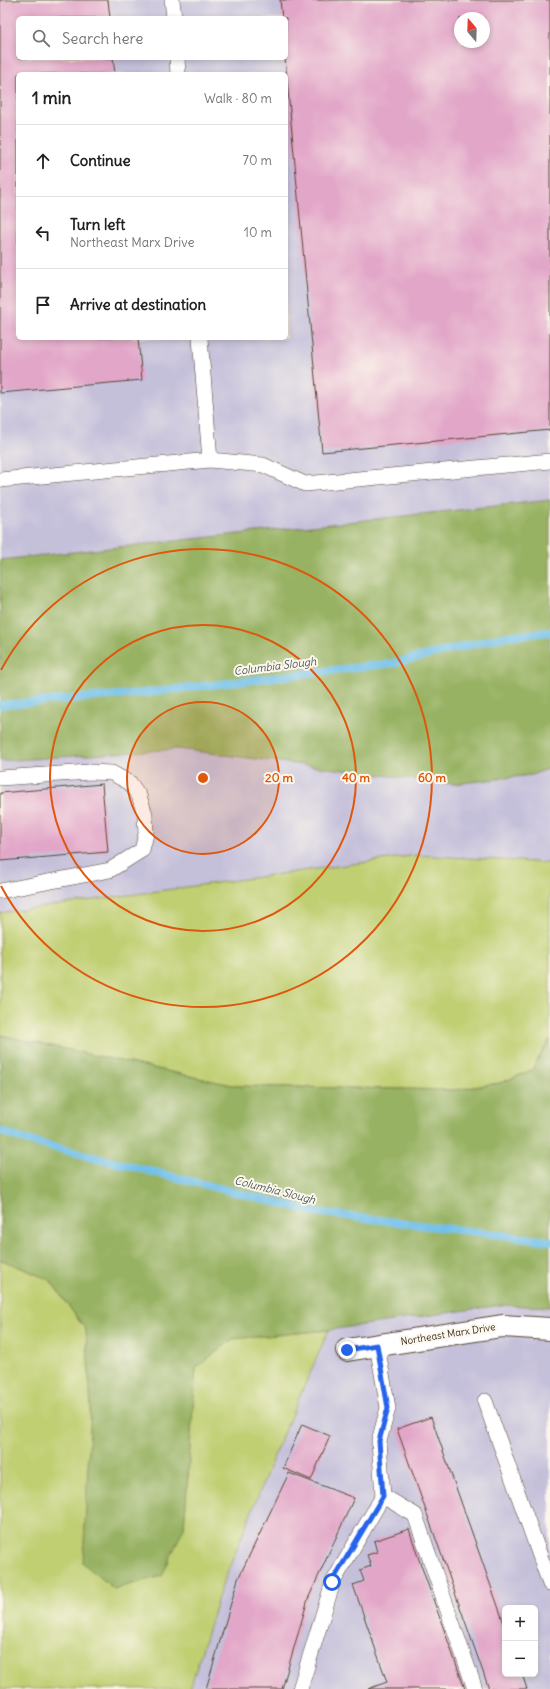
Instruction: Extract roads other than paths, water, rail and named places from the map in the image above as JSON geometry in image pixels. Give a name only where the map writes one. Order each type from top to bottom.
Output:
[{"type":"street","name":"Northeast Marx Drive","points":[[347,1350],[502,1326],[550,1328]]},
{"type":"lane","points":[[172,0],[174,16]]},
{"type":"lane","points":[[177,60],[178,72]]},
{"type":"lane","points":[[200,340],[210,460]]},
{"type":"lane","points":[[0,480],[210,460],[263,465],[305,484],[550,461]]},
{"type":"lane","points":[[0,778],[90,772],[112,773],[130,784],[139,796],[145,814],[146,834],[142,850],[110,870],[0,891]]},
{"type":"lane","points":[[300,1689],[332,1582],[383,1496],[379,1441],[388,1408],[377,1345]]},
{"type":"lane","points":[[485,1401],[550,1584]]},
{"type":"lane","points":[[383,1496],[415,1514],[475,1689]]},
{"type":"waterway","name":"Columbia Slough","points":[[0,705],[143,693],[394,663],[507,636],[550,632]]},
{"type":"waterway","name":"Columbia Slough","points":[[0,1131],[25,1140],[315,1212],[550,1241]]}]
